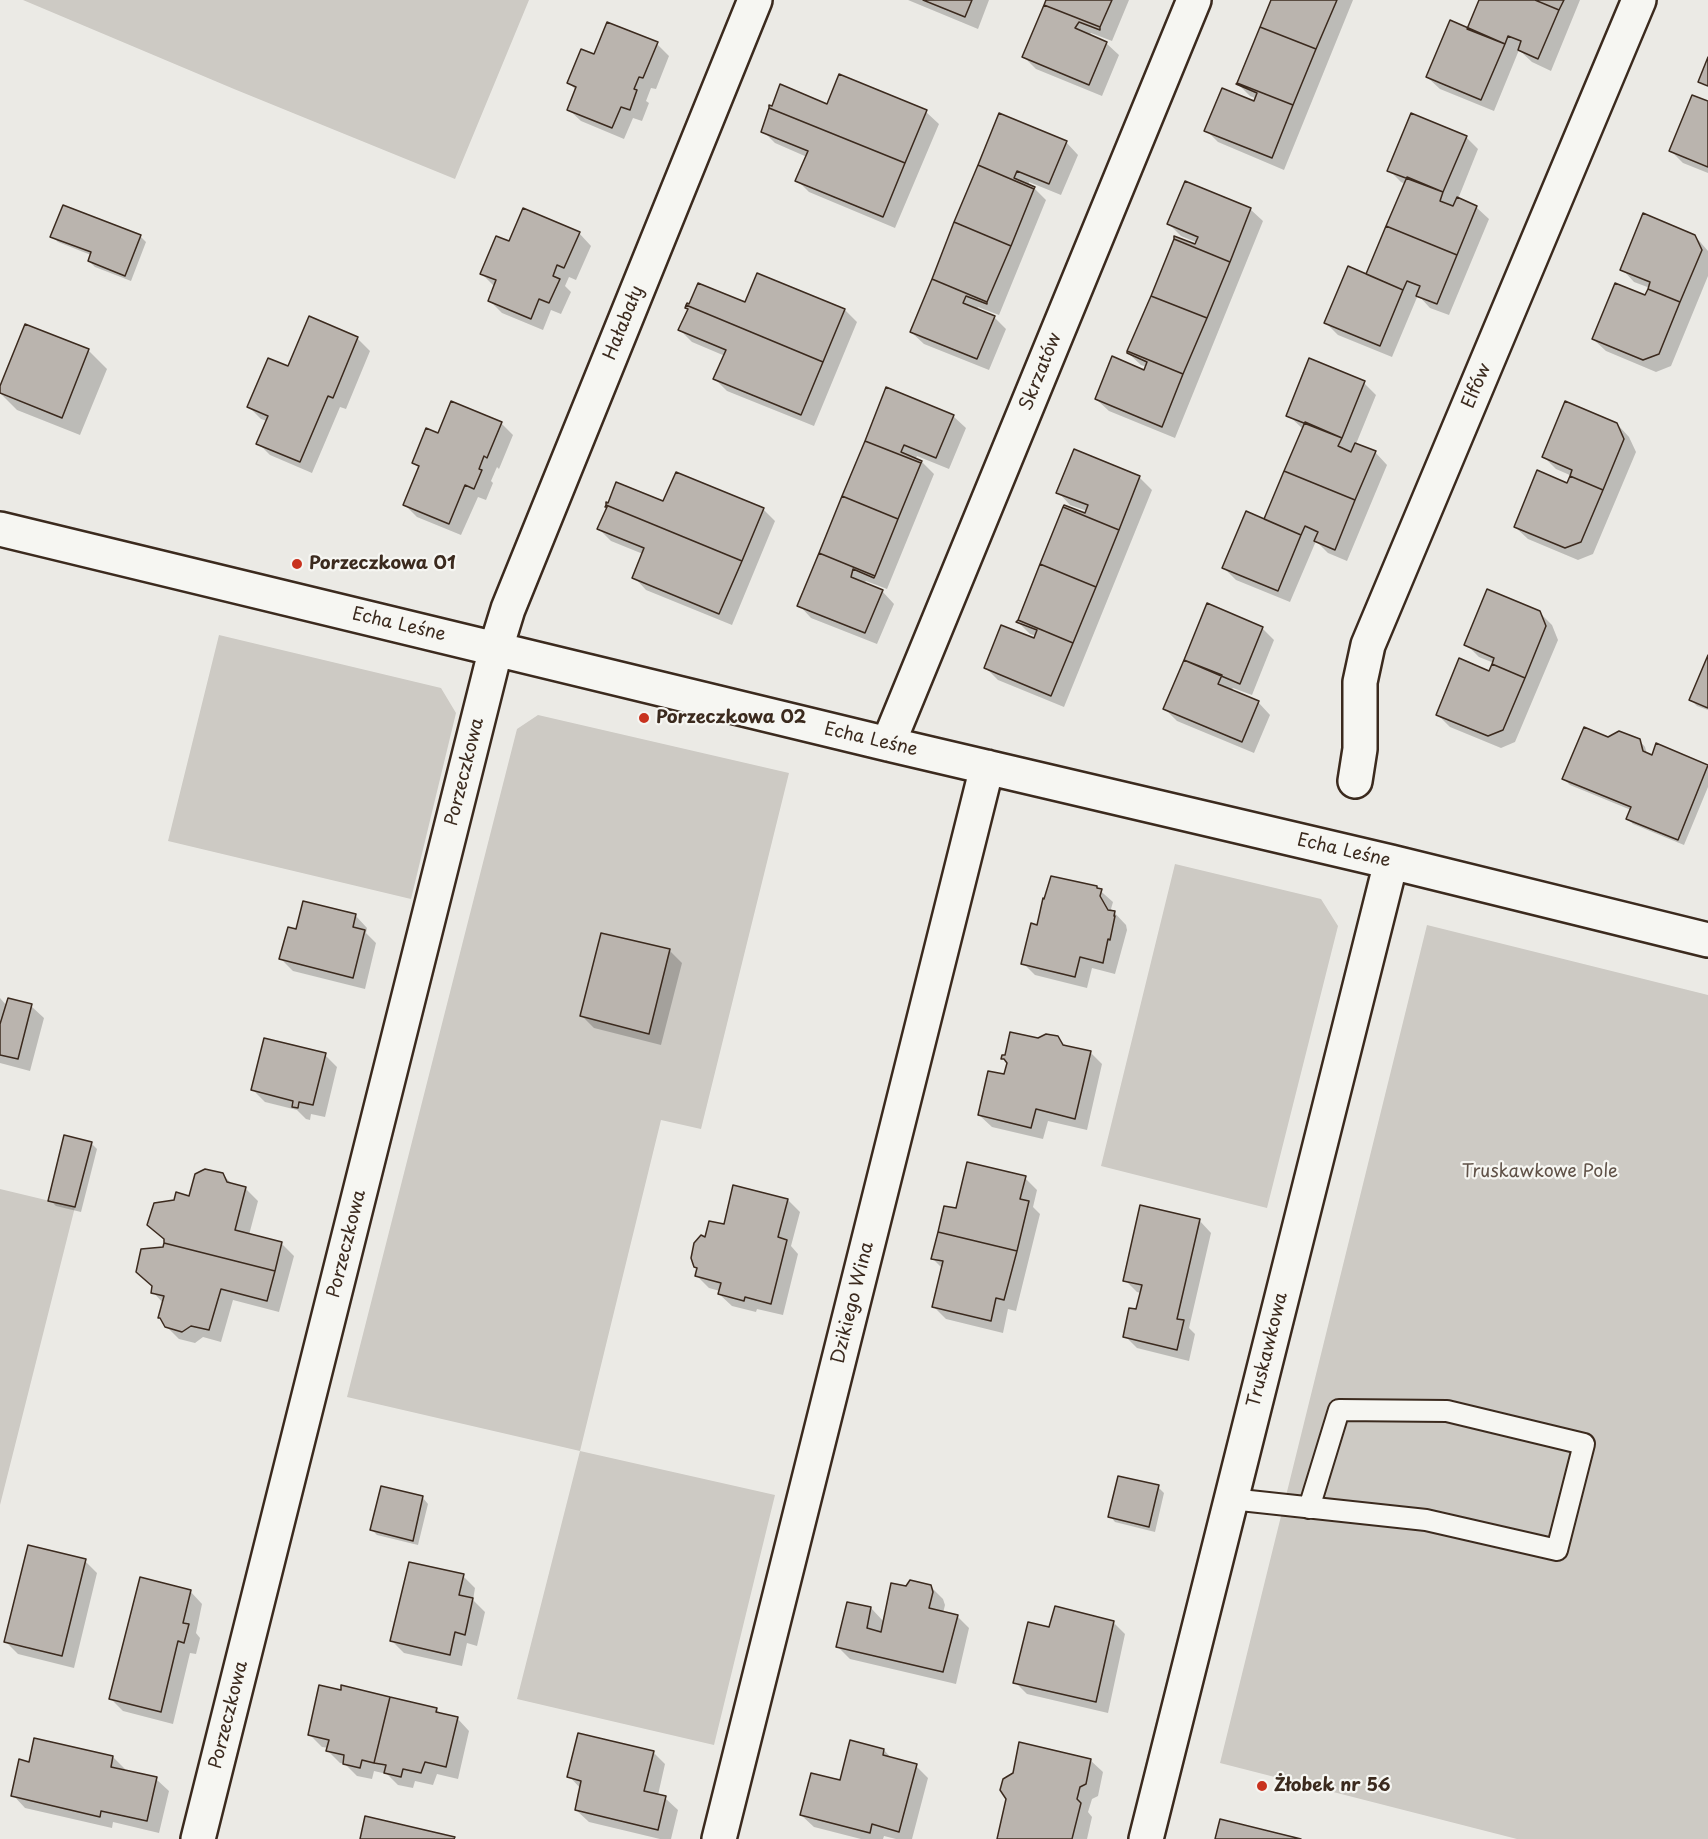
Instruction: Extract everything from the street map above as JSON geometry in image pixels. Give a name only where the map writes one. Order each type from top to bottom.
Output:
[{"type":"street","name":"Hałabały","points":[[496,648],[513,599],[755,0]]},
{"type":"street","name":"Skrzatów","points":[[888,744],[1194,0]]},
{"type":"street","name":"Elfów","points":[[1355,781],[1360,749],[1360,682],[1368,645],[1639,0]]},
{"type":"street","name":"Echa Leśne","points":[[0,529],[888,744],[1707,936]]},
{"type":"street","name":"Porzeczkowa","points":[[198,1839],[496,648]]},
{"type":"street","name":"Dzikiego Wina","points":[[719,1839],[987,767]]},
{"type":"street","name":"Truskawkowa","points":[[1146,1839],[1391,862]]},
{"type":"lane","points":[[1231,1499],[1309,1508],[1426,1520],[1557,1551],[1584,1444],[1447,1411],[1339,1410],[1309,1508]]},
{"type":"green space","points":[[23,0],[529,0],[455,179]]},
{"type":"green space","points":[[219,635],[441,688],[456,713],[411,899],[168,841]]},
{"type":"green space","points":[[538,715],[789,773],[701,1129],[661,1120],[580,1451],[347,1397],[517,729]]},
{"type":"green space","points":[[1175,864],[1321,899],[1338,926],[1267,1208],[1101,1166]]},
{"type":"green space","name":"Truskawkowe Pole","points":[[1427,925],[1708,995],[1708,1839],[1517,1839],[1220,1763]]},
{"type":"green space","points":[[0,1189],[75,1207],[0,1505]]},
{"type":"green space","points":[[580,1451],[775,1495],[714,1745],[517,1699]]},
{"type":"building","points":[[923,0],[972,0],[965,17]]},
{"type":"building","points":[[1046,0],[1112,0],[1100,27],[1044,5]]},
{"type":"building","points":[[1271,0],[1337,0],[1316,49],[1260,27]]},
{"type":"building","points":[[1479,0],[1535,0],[1559,10],[1538,59],[1518,50],[1521,41],[1508,36],[1505,44],[1467,29]]},
{"type":"building","points":[[1535,0],[1564,0],[1559,10]]},
{"type":"building","points":[[1044,5],[1100,27],[1100,30],[1079,22],[1075,28],[1107,42],[1089,85],[1022,57]]},
{"type":"building","points":[[1450,20],[1505,44],[1481,100],[1426,77]]},
{"type":"building","points":[[607,22],[658,42],[643,78],[639,77],[634,89],[637,90],[630,110],[621,107],[612,128],[567,110],[576,87],[567,83],[581,49],[594,54]]},
{"type":"building","points":[[1260,27],[1316,49],[1293,105],[1237,83]]},
{"type":"building","points":[[1708,57],[1708,86],[1698,82]]},
{"type":"building","points":[[839,74],[927,110],[905,163],[769,108],[769,105],[772,106],[780,84],[827,104]]},
{"type":"building","points":[[1237,83],[1293,105],[1272,158],[1204,131],[1222,88],[1254,101],[1257,93]]},
{"type":"building","points":[[1692,95],[1708,101],[1708,167],[1669,151]]},
{"type":"building","points":[[769,108],[905,163],[883,217],[795,181],[808,151],[761,132]]},
{"type":"building","points":[[999,113],[1067,141],[1049,184],[1017,171],[1014,178],[1035,187],[1034,189],[978,165]]},
{"type":"building","points":[[1411,113],[1467,136],[1443,192],[1387,171]]},
{"type":"building","points":[[978,165],[1034,189],[1011,246],[954,222]]},
{"type":"building","points":[[1407,177],[1443,192],[1440,201],[1453,206],[1457,197],[1477,206],[1457,255],[1386,226]]},
{"type":"building","points":[[1185,181],[1251,208],[1230,262],[1174,239],[1174,236],[1195,244],[1198,237],[1167,224]]},
{"type":"building","points":[[63,205],[141,235],[125,276],[88,261],[91,252],[50,237]]},
{"type":"building","points":[[523,208],[580,232],[564,268],[557,265],[553,276],[560,279],[549,303],[539,299],[531,319],[488,301],[496,280],[480,274],[496,236],[509,241]]},
{"type":"building","points":[[1643,213],[1695,235],[1702,250],[1680,302],[1648,289],[1650,282],[1620,270]]},
{"type":"building","points":[[954,222],[1011,246],[987,302],[932,279]]},
{"type":"building","points":[[1386,226],[1457,255],[1437,304],[1416,296],[1420,286],[1407,281],[1403,290],[1366,274]]},
{"type":"building","points":[[1174,239],[1230,262],[1207,318],[1151,296]]},
{"type":"building","points":[[1348,266],[1403,290],[1380,346],[1324,323]]},
{"type":"building","points":[[757,273],[845,309],[823,362],[686,305],[689,304],[698,283],[745,302]]},
{"type":"building","points":[[932,279],[987,302],[987,304],[966,296],[963,303],[995,316],[977,359],[910,332]]},
{"type":"building","points":[[1615,283],[1645,295],[1648,289],[1680,302],[1659,354],[1643,360],[1592,339]]},
{"type":"building","points":[[1151,296],[1207,318],[1183,374],[1127,351]]},
{"type":"building","points":[[686,305],[823,362],[801,415],[713,379],[726,350],[678,330],[688,309],[685,308]]},
{"type":"building","points":[[309,316],[358,337],[333,398],[328,396],[300,462],[256,444],[268,416],[247,407],[268,358],[288,366]]},
{"type":"building","points":[[25,324],[89,349],[62,418],[0,393],[0,386]]},
{"type":"building","points":[[1127,351],[1183,374],[1162,427],[1095,399],[1112,356],[1144,370],[1147,362]]},
{"type":"building","points":[[1309,358],[1365,381],[1342,438],[1286,416]]},
{"type":"building","points":[[886,387],[954,415],[936,458],[904,445],[901,452],[922,461],[921,463],[865,441]]},
{"type":"building","points":[[451,401],[502,422],[487,458],[484,456],[479,469],[482,470],[474,489],[465,485],[449,524],[403,505],[419,466],[412,463],[426,428],[438,433]]},
{"type":"building","points":[[1565,401],[1617,423],[1624,439],[1603,490],[1570,476],[1572,470],[1542,457]]},
{"type":"building","points":[[1305,422],[1342,438],[1338,446],[1351,452],[1355,443],[1376,451],[1355,500],[1284,471]]},
{"type":"building","points":[[865,441],[921,463],[898,519],[842,496]]},
{"type":"building","points":[[1074,449],[1140,476],[1119,530],[1063,507],[1064,505],[1085,513],[1088,505],[1056,493]]},
{"type":"building","points":[[1537,470],[1567,483],[1570,476],[1603,490],[1581,542],[1565,548],[1514,527]]},
{"type":"building","points":[[1284,471],[1355,500],[1335,550],[1314,541],[1318,532],[1305,526],[1301,535],[1264,519]]},
{"type":"building","points":[[676,472],[764,508],[742,561],[606,505],[616,482],[663,501]]},
{"type":"building","points":[[842,496],[898,519],[875,576],[819,553]]},
{"type":"building","points":[[606,505],[742,561],[719,614],[632,578],[644,548],[597,529]]},
{"type":"building","points":[[1063,507],[1119,530],[1096,587],[1040,564]]},
{"type":"building","points":[[1246,511],[1301,535],[1278,591],[1222,568]]},
{"type":"building","points":[[819,553],[875,576],[874,578],[853,569],[851,577],[883,590],[865,633],[797,606]]},
{"type":"building","points":[[1040,564],[1096,587],[1073,643],[1018,620]]},
{"type":"building","points":[[1487,589],[1540,611],[1546,626],[1525,678],[1492,664],[1494,658],[1464,645]]},
{"type":"building","points":[[1207,603],[1263,627],[1240,684],[1184,660]]},
{"type":"building","points":[[1018,620],[1073,643],[1051,696],[984,668],[1001,625],[1034,638],[1037,630],[1016,622]]},
{"type":"building","points":[[1708,655],[1708,708],[1689,700]]},
{"type":"building","points":[[1459,658],[1489,671],[1492,664],[1525,678],[1503,730],[1488,736],[1436,715]]},
{"type":"building","points":[[1184,660],[1222,675],[1218,684],[1259,701],[1242,742],[1163,709]]},
{"type":"building","points":[[1584,727],[1608,737],[1619,731],[1640,739],[1643,751],[1652,755],[1656,743],[1708,765],[1678,840],[1626,819],[1631,807],[1562,779]]},
{"type":"building","points":[[1051,876],[1097,886],[1102,889],[1100,896],[1108,910],[1115,911],[1103,963],[1080,957],[1075,977],[1021,964],[1031,923],[1037,925]]},
{"type":"building","points":[[303,901],[356,914],[353,927],[365,930],[353,978],[279,959],[288,927],[296,929]]},
{"type":"building","points":[[601,933],[670,949],[649,1034],[580,1016]]},
{"type":"building","points":[[8,998],[32,1004],[18,1059],[0,1055],[0,1024]]},
{"type":"building","points":[[1010,1032],[1038,1038],[1046,1034],[1058,1036],[1063,1045],[1091,1051],[1075,1119],[1036,1109],[1031,1128],[978,1115],[988,1071],[1004,1074],[1007,1063],[1001,1059],[1002,1055],[1005,1055]]},
{"type":"building","points":[[264,1038],[326,1053],[313,1105],[299,1102],[298,1108],[292,1107],[293,1101],[251,1090]]},
{"type":"building","points":[[64,1135],[92,1142],[75,1207],[48,1201]]},
{"type":"building","points":[[967,1162],[1026,1176],[1020,1199],[1029,1201],[1017,1251],[938,1232],[944,1206],[956,1208]]},
{"type":"building","points":[[205,1169],[223,1173],[227,1182],[246,1187],[235,1230],[282,1242],[275,1271],[164,1243],[164,1239],[147,1225],[154,1203],[174,1200],[176,1192],[189,1196],[195,1174]]},
{"type":"building","points":[[733,1185],[788,1199],[778,1237],[787,1240],[771,1304],[745,1297],[744,1301],[718,1294],[721,1283],[695,1276],[697,1268],[694,1267],[691,1258],[694,1243],[701,1235],[705,1237],[709,1221],[724,1224]]},
{"type":"building","points":[[1140,1205],[1200,1219],[1177,1319],[1184,1320],[1177,1350],[1123,1337],[1129,1308],[1136,1309],[1142,1285],[1123,1281]]},
{"type":"building","points":[[938,1232],[1017,1251],[1004,1300],[996,1298],[991,1321],[932,1307],[943,1261],[931,1259]]},
{"type":"building","points":[[164,1243],[275,1271],[267,1301],[221,1289],[209,1330],[191,1326],[182,1332],[165,1327],[158,1318],[164,1296],[151,1293],[152,1286],[136,1272],[141,1249],[163,1247]]},
{"type":"building","points":[[1118,1476],[1159,1485],[1149,1527],[1108,1517]]},
{"type":"building","points":[[381,1486],[423,1496],[413,1541],[370,1530]]},
{"type":"building","points":[[28,1545],[86,1559],[62,1656],[4,1642]]},
{"type":"building","points":[[409,1562],[464,1574],[459,1595],[473,1598],[465,1635],[455,1632],[450,1655],[390,1641]]},
{"type":"building","points":[[140,1577],[191,1590],[183,1623],[189,1624],[184,1643],[178,1641],[161,1712],[109,1699]]},
{"type":"building","points":[[910,1580],[931,1585],[933,1592],[929,1608],[958,1615],[943,1672],[836,1647],[847,1602],[871,1607],[867,1628],[881,1632],[891,1583],[906,1586]]},
{"type":"building","points":[[1055,1606],[1114,1621],[1096,1702],[1013,1683],[1028,1622],[1049,1627]]},
{"type":"building","points":[[319,1685],[341,1690],[341,1685],[390,1697],[374,1763],[362,1760],[360,1768],[343,1764],[344,1755],[326,1751],[329,1740],[308,1735]]},
{"type":"building","points":[[390,1697],[437,1708],[436,1712],[458,1717],[446,1767],[425,1762],[421,1773],[403,1769],[401,1777],[384,1773],[386,1765],[374,1763]]},
{"type":"building","points":[[578,1733],[654,1751],[644,1791],[666,1796],[658,1830],[575,1810],[581,1781],[567,1777]]},
{"type":"building","points":[[34,1738],[113,1756],[111,1767],[157,1777],[147,1821],[101,1811],[100,1817],[11,1796],[19,1759],[29,1762]]},
{"type":"building","points":[[850,1740],[884,1749],[883,1755],[917,1764],[899,1832],[872,1824],[870,1833],[800,1815],[811,1773],[840,1780]]},
{"type":"building","points":[[1019,1742],[1091,1759],[1086,1784],[1080,1787],[1077,1799],[1081,1803],[1072,1839],[997,1839],[1006,1799],[1000,1790],[1003,1779],[1013,1773]]},
{"type":"building","points":[[365,1816],[455,1837],[454,1839],[360,1839]]},
{"type":"building","points":[[1220,1819],[1301,1839],[1215,1839]]},
{"type":"place","name":"Porzeczkowa 01","points":[[297,564]]},
{"type":"place","name":"Porzeczkowa 02","points":[[644,718]]},
{"type":"place","name":"Żłobek nr 56","points":[[1262,1786]]}]
